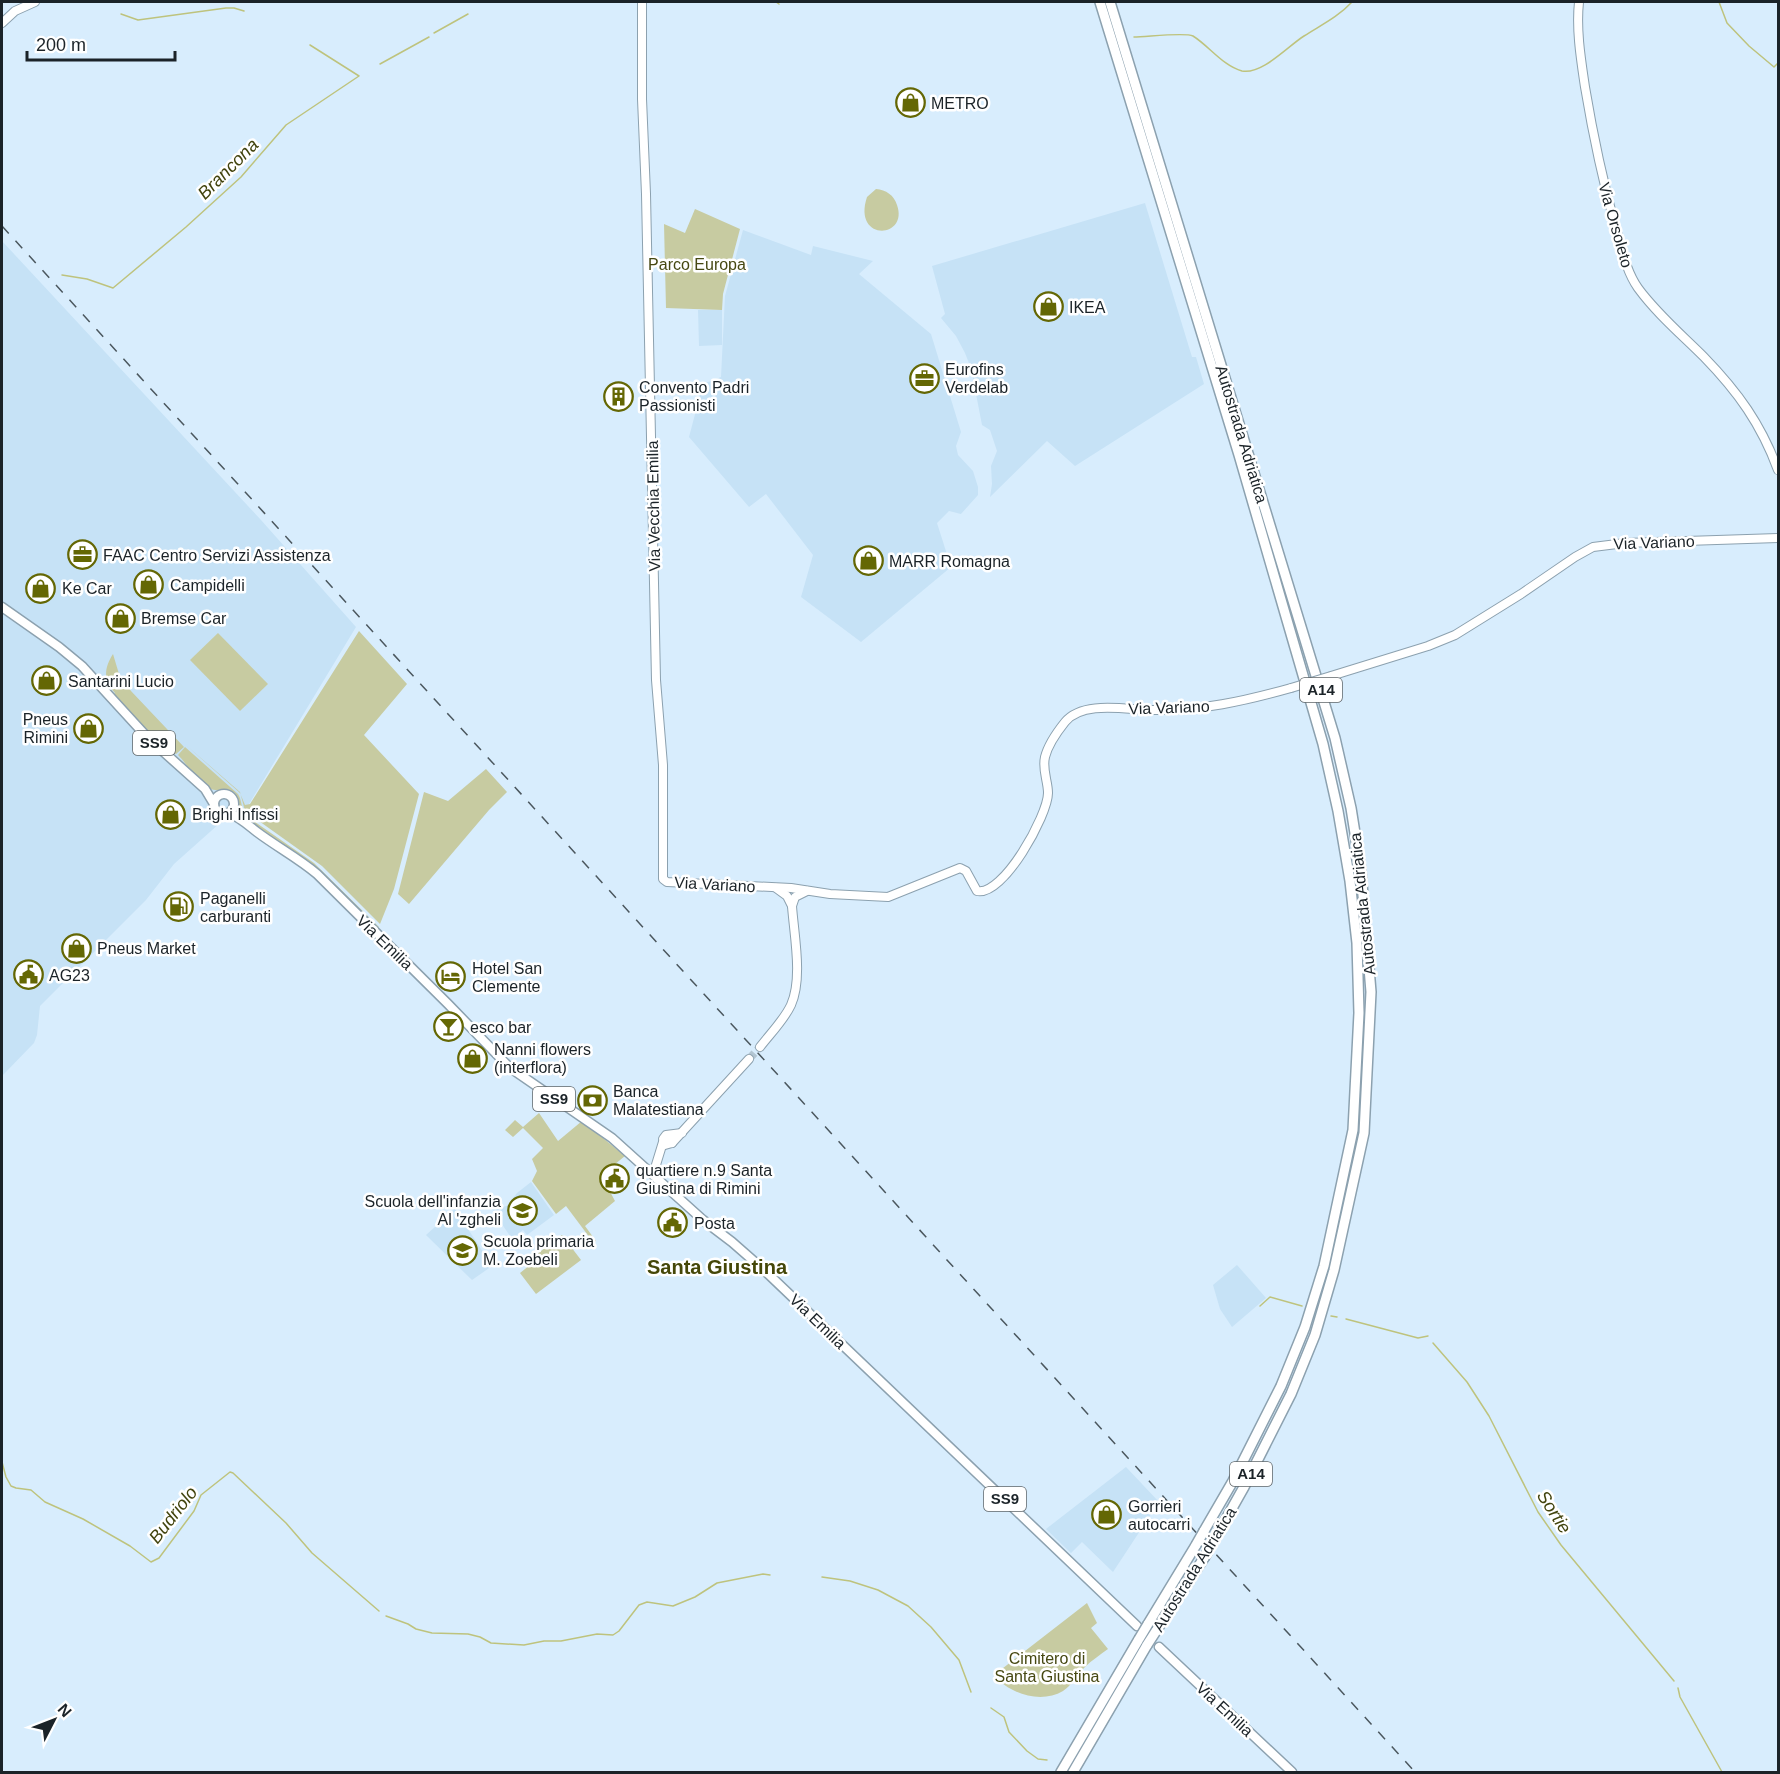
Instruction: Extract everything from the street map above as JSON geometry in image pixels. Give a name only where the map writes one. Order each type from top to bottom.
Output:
[{"type":"highway","name":"Autostrada Adriatica","points":[[1061,1773],[1233,1481],[1281,1386],[1305,1327],[1324,1266],[1353,1130],[1359,1013],[1357,943],[1350,881],[1323,744],[1239,454],[1100,2]]},
{"type":"highway","name":"Autostrada Adriatica","points":[[1073,1773],[1147,1645],[1213,1542],[1291,1394],[1315,1335],[1334,1270],[1364,1133],[1371,992],[1361,871],[1351,808],[1335,738],[1110,2]]},
{"type":"main road","name":"Via Emilia","points":[[2,607],[82,666],[147,737],[205,789],[219,813],[229,813],[242,819],[317,874],[509,1067],[612,1138],[764,1270],[1137,1626]]},
{"type":"main road","name":"Via Emilia","points":[[205,789],[233,797],[242,819]]},
{"type":"main road","points":[[214,804],[216,797],[223,794]]},
{"type":"main road","points":[[229,813],[235,804]]},
{"type":"main road","name":"Via Emilia","points":[[1159,1647],[1292,1773]]},
{"type":"street","points":[[2,23],[15,11],[35,2]]},
{"type":"street","name":"Via Vecchia Emilia","points":[[642,2],[642,99],[656,680],[663,765],[663,879]]},
{"type":"street","name":"Via Orsoleto","points":[[1579,2],[1582,68],[1590,121],[1606,192],[1628,268],[1637,287],[1744,404],[1766,439],[1779,470]]},
{"type":"street","name":"Via Variano","points":[[663,879],[668,882],[775,887],[791,894],[807,890],[830,894],[888,897],[960,868],[966,871],[977,891],[990,889],[1008,873],[1034,829],[1045,806],[1048,793],[1044,765],[1046,754],[1054,737],[1071,716],[1079,711],[1107,708],[1152,710],[1199,708],[1235,703],[1428,646],[1455,635],[1521,594],[1575,556],[1593,547],[1625,543],[1779,538]]},
{"type":"street","points":[[760,1047],[782,1019],[794,998],[797,975],[791,894]]},
{"type":"street","points":[[657,1179],[655,1168],[669,1142],[683,1133],[749,1059]]},
{"type":"shaded area","points":[[1145,203],[1192,357],[1196,357],[1204,384],[1075,466],[1047,441],[990,497],[991,466],[997,451],[990,430],[982,425],[971,368],[965,353],[956,336],[941,318],[945,314],[932,266]]},
{"type":"shaded area","points":[[743,230],[811,255],[813,246],[873,261],[859,274],[931,334],[961,432],[956,446],[958,455],[973,471],[978,487],[978,495],[961,514],[949,511],[937,523],[951,567],[861,642],[801,597],[813,555],[766,494],[749,507],[689,437],[703,384],[721,377],[725,296]]},
{"type":"shaded area","points":[[2,241],[261,520],[356,627],[246,809],[233,820],[220,823],[174,864],[146,900],[40,1006],[34,1043],[2,1076]]},
{"type":"shaded area","points":[[698,310],[722,310],[722,345],[699,346]]},
{"type":"shaded area","name":"Scuola dell'infanzia Al 'zgheli","points":[[531,1182],[554,1215],[527,1235],[523,1230],[512,1239],[493,1211],[496,1208],[507,1206],[517,1193]]},
{"type":"shaded area","name":"Scuola primaria M. Zoebeli","points":[[455,1209],[492,1266],[472,1280],[426,1235]]},
{"type":"shaded area","points":[[1237,1265],[1266,1298],[1232,1327],[1220,1309],[1213,1285]]},
{"type":"shaded area","name":"Gorrieri autocarri","points":[[1126,1467],[1159,1502],[1113,1572],[1082,1542],[1071,1553],[1046,1529]]},
{"type":"green space","points":[[876,189],[894,198],[899,216],[889,229],[881,231],[873,228],[867,222],[864,212],[867,197]]},
{"type":"green space","name":"Parco Europa","points":[[695,209],[740,229],[723,294],[722,310],[666,308],[664,224],[685,233]]},
{"type":"green space","points":[[359,631],[407,684],[364,735],[419,794],[394,889],[380,924],[322,866],[245,811],[241,795],[245,805],[250,804]]},
{"type":"green space","points":[[218,633],[268,684],[240,711],[190,660]]},
{"type":"green space","points":[[113,654],[119,674],[131,691],[184,747],[176,754],[163,747],[113,695],[115,693],[108,683],[106,674]]},
{"type":"green space","points":[[187,746],[240,792],[241,795],[240,793]]},
{"type":"green space","points":[[185,747],[238,794],[248,817],[314,863],[379,927],[377,928],[311,863],[249,821],[241,811],[235,793],[205,786],[178,755]]},
{"type":"green space","points":[[486,769],[507,792],[409,904],[398,894],[424,792],[448,801]]},
{"type":"green space","points":[[539,1113],[558,1141],[582,1121],[625,1156],[604,1173],[611,1183],[607,1186],[615,1201],[585,1226],[596,1241],[593,1242],[566,1206],[556,1214],[532,1181],[537,1171],[532,1159],[543,1148],[523,1128],[513,1137],[505,1130],[515,1120],[523,1127]]},
{"type":"green space","points":[[562,1235],[581,1260],[536,1294],[520,1273],[535,1261],[533,1257]]},
{"type":"green space","name":"Cimitero di Santa Giustina","points":[[1087,1603],[1097,1623],[1091,1628],[1108,1649],[1088,1664],[1066,1689],[1054,1695],[1035,1697],[1017,1692],[1000,1682],[994,1675]]},
{"type":"waterway","name":"Brancona","points":[[1134,37],[1193,36],[1229,65],[1242,71],[1250,71],[1274,59],[1352,2]]},
{"type":"waterway","name":"Brancona","points":[[1719,2],[1727,23],[1749,46],[1774,67],[1778,63]]},
{"type":"waterway","name":"Brancona","points":[[121,14],[138,20],[226,8],[244,11]]},
{"type":"waterway","name":"Brancona","points":[[434,33],[468,14]]},
{"type":"waterway","name":"Brancona","points":[[380,64],[429,37]]},
{"type":"waterway","name":"Brancona","points":[[62,275],[87,279],[113,288],[241,177],[286,125],[359,76],[310,45]]},
{"type":"waterway","name":"Sortie","points":[[1260,1306],[1270,1297],[1302,1306]]},
{"type":"waterway","name":"Sortie","points":[[1331,1316],[1337,1317]]},
{"type":"waterway","name":"Sortie","points":[[1346,1319],[1418,1338],[1428,1336]]},
{"type":"waterway","name":"Sortie","points":[[1433,1343],[1467,1382],[1489,1416],[1538,1512],[1561,1545],[1674,1681]]},
{"type":"waterway","name":"Budriolo","points":[[2,1462],[11,1486],[31,1490],[45,1502],[83,1519],[130,1546],[151,1562],[159,1558],[194,1511],[201,1495],[230,1472],[233,1473],[286,1523],[312,1553],[379,1611]]},
{"type":"waterway","name":"Budriolo","points":[[386,1616],[432,1633],[468,1634],[491,1643],[524,1645],[597,1634],[613,1635],[619,1631],[639,1605],[647,1602],[673,1606],[695,1597],[717,1583],[763,1574],[770,1575]]},
{"type":"waterway","name":"Budriolo","points":[[822,1577],[850,1581],[878,1590],[908,1606],[931,1627],[959,1660],[971,1692]]},
{"type":"waterway","name":"Sortie","points":[[1678,1688],[1680,1697],[1722,1772]]},
{"type":"waterway","name":"Budriolo","points":[[991,1708],[1004,1717],[1009,1732],[1027,1751],[1038,1759],[1047,1760]]},
{"type":"tunnel","points":[[749,1059],[760,1047]]},
{"type":"railway","points":[[2,226],[1415,1772]]},
{"type":"place","name":"METRO","points":[[910,103]]},
{"type":"place","name":"IKEA","points":[[1048,307]]},
{"type":"place","name":"Eurofins Verdelab","points":[[924,378]]},
{"type":"place","name":"Convento Padri Passionisti","points":[[618,396]]},
{"type":"place","name":"FAAC Centro Servizi Assistenza","points":[[82,555]]},
{"type":"place","name":"MARR Romagna","points":[[868,561]]},
{"type":"place","name":"Campidelli","points":[[149,585]]},
{"type":"place","name":"Ke Car","points":[[41,588]]},
{"type":"place","name":"Bremse Car","points":[[120,618]]},
{"type":"place","name":"Santarini Lucio","points":[[47,681]]},
{"type":"place","name":"Pneus Rimini","points":[[89,728]]},
{"type":"place","name":"Brighi Infissi","points":[[171,814]]},
{"type":"place","name":"Paganelli carburanti","points":[[179,907]]},
{"type":"place","name":"Pneus Market","points":[[76,948]]},
{"type":"place","name":"AG23","points":[[28,975]]},
{"type":"place","name":"Hotel San Clemente","points":[[451,977]]},
{"type":"place","name":"esco bar","points":[[449,1027]]},
{"type":"place","name":"Nanni flowers (interflora)","points":[[473,1058]]},
{"type":"place","name":"Banca Malatestiana","points":[[592,1100]]},
{"type":"place","name":"quartiere n.9 Santa Giustina di Rimini","points":[[615,1179]]},
{"type":"place","name":"Scuola dell'infanzia Al 'zgheli","points":[[522,1210]]},
{"type":"place","name":"Posta","points":[[673,1223]]},
{"type":"place","name":"Scuola primaria M. Zoebeli","points":[[462,1250]]},
{"type":"place","name":"Gorrieri autocarri","points":[[1107,1515]]},
{"type":"district","name":"Santa Giustina","points":[[717,1267]]}]
